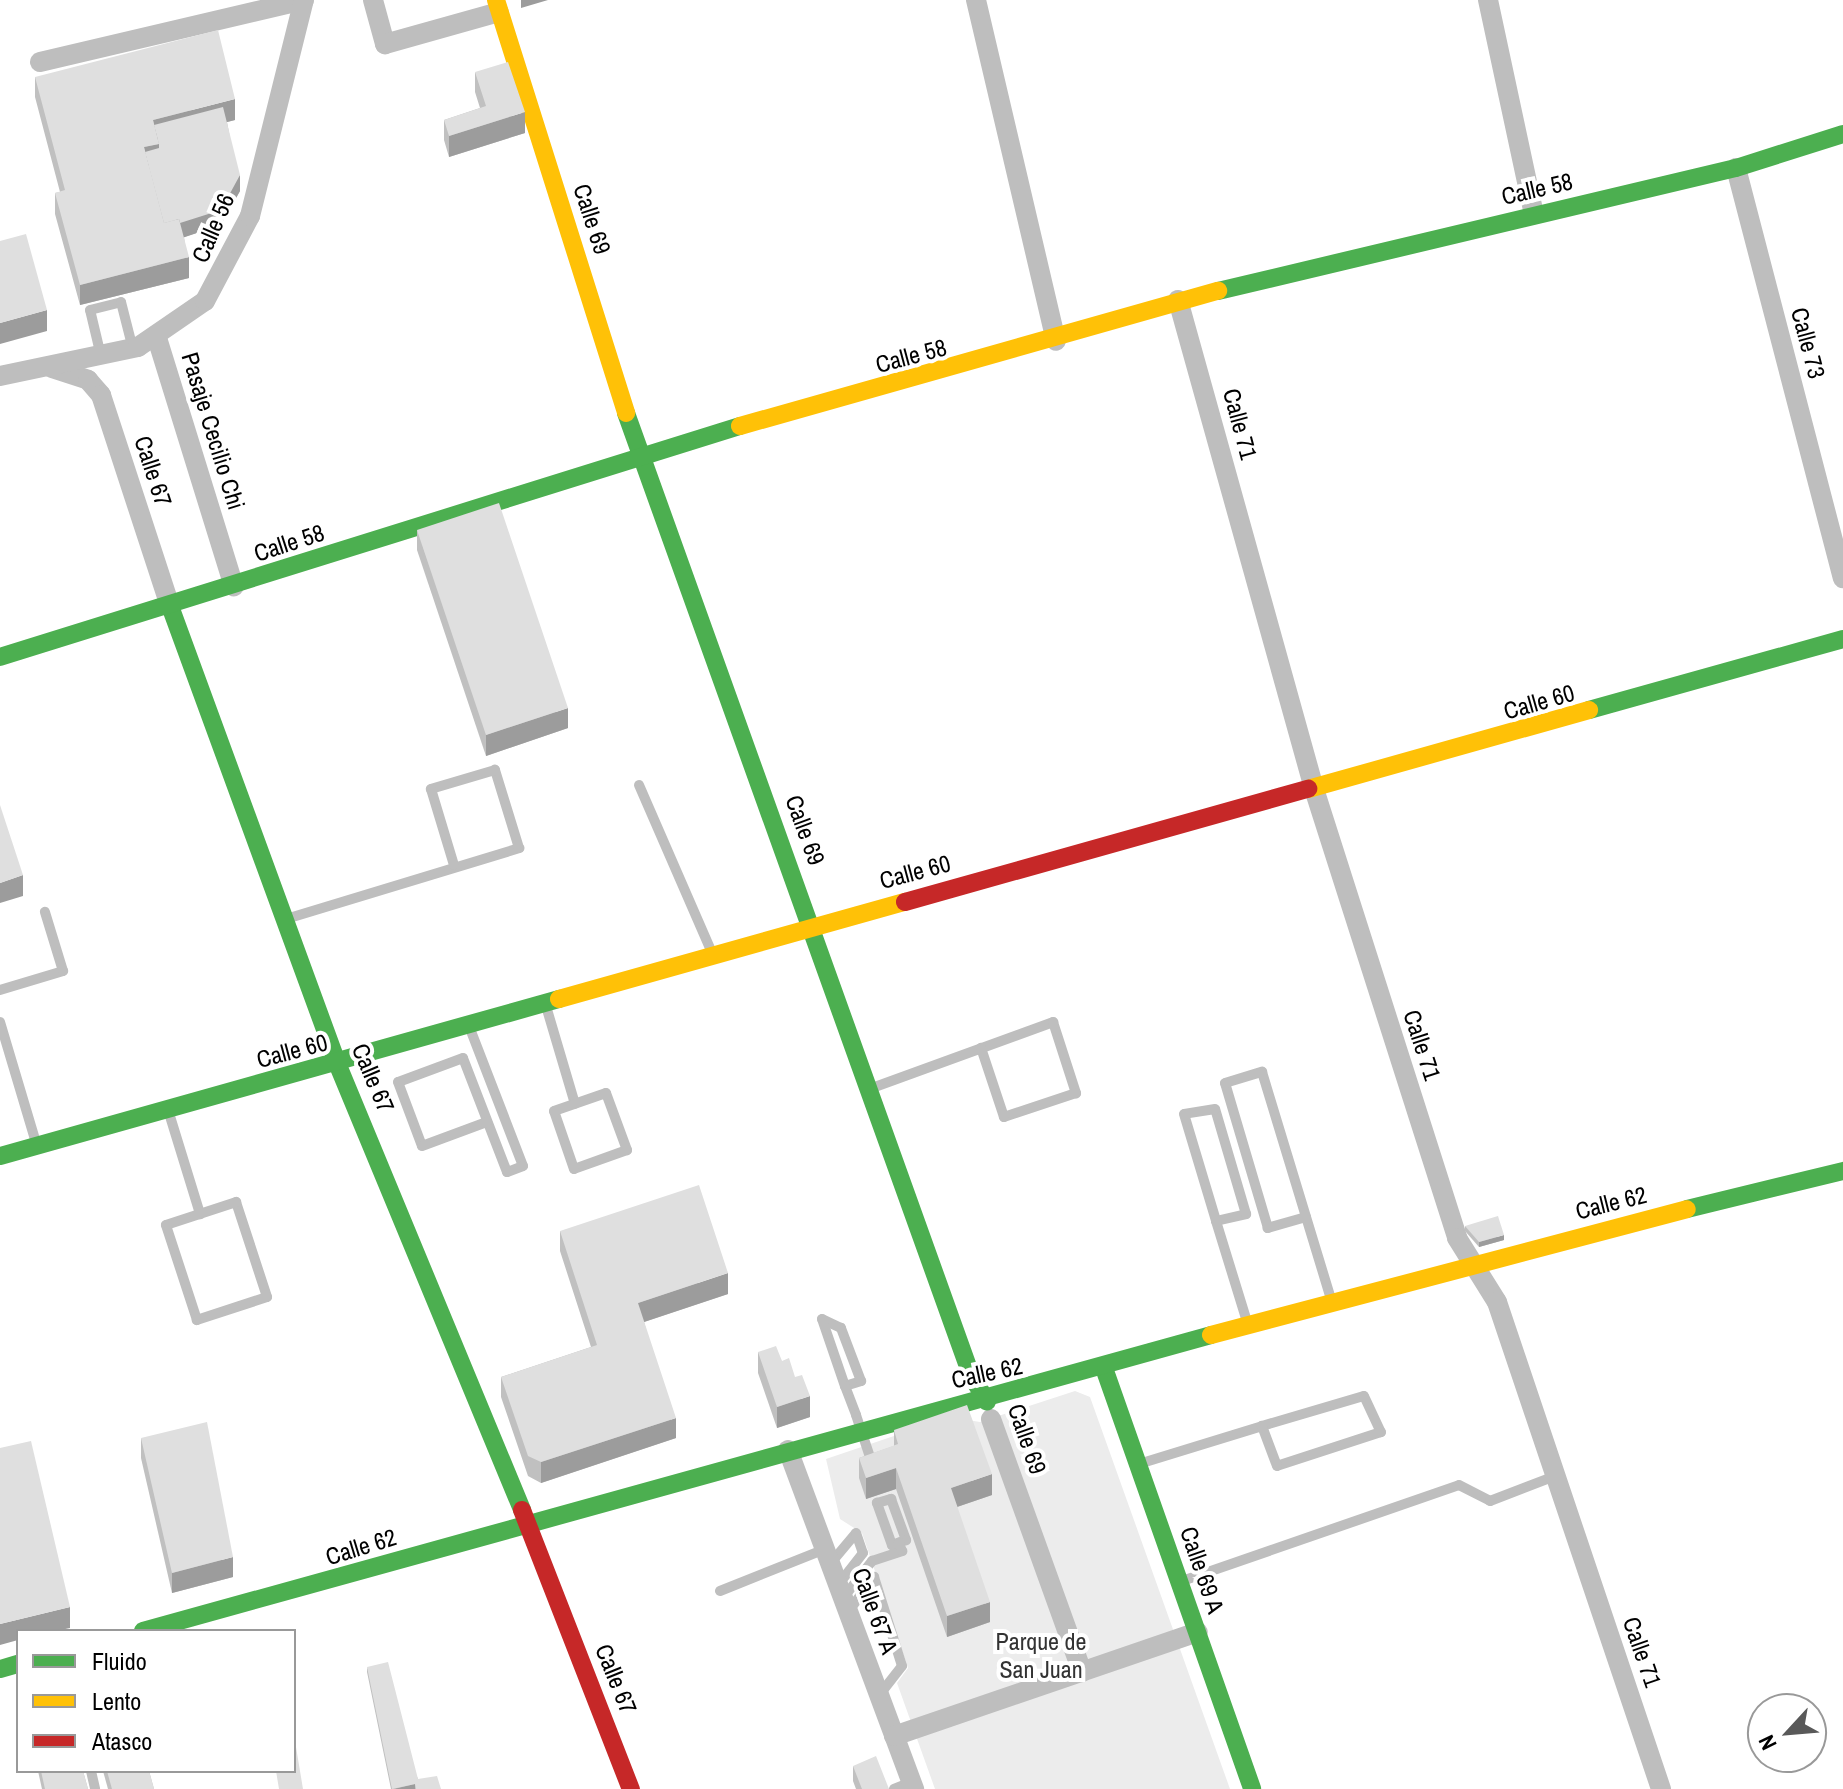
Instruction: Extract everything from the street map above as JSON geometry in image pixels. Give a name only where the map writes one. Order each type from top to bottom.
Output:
[{"type":"main road","name":"Calle 69","points":[[498,6],[639,453],[811,923],[971,1375],[989,1410]]},
{"type":"main road","name":"Calle 58","points":[[0,657],[234,586],[639,453],[1056,341],[1178,300],[1736,168],[1843,134]]},
{"type":"main road","name":"Calle 67","points":[[170,606],[337,1063],[526,1521],[631,1789]]},
{"type":"main road","name":"Calle 60","points":[[0,1156],[337,1063],[811,923],[1315,792],[1843,639]]},
{"type":"main road","name":"Calle 62","points":[[150,1629],[526,1521],[861,1430],[989,1410],[1104,1368],[1333,1305],[1473,1262],[1843,1171]]},
{"type":"main road","name":"Calle 69 A","points":[[1104,1368],[1252,1789]]},
{"type":"street","points":[[40,62],[304,0]]},
{"type":"street","name":"Calle 56","points":[[0,376],[133,349],[157,338],[205,301],[235,256],[304,0]]},
{"type":"street","points":[[373,0],[385,44],[498,6]]},
{"type":"street","points":[[976,0],[1056,341]]},
{"type":"street","points":[[1488,0],[1534,214]]},
{"type":"street","name":"Calle 73","points":[[1736,168],[1843,578]]},
{"type":"street","name":"Calle 71","points":[[1178,300],[1315,792],[1457,1238],[1497,1302],[1661,1789]]},
{"type":"street","name":"Pasaje Cecilio Chi","points":[[157,338],[234,586]]},
{"type":"street","name":"Calle 67","points":[[45,366],[88,380],[101,395],[170,606]]},
{"type":"street","name":"Calle 69","points":[[989,1410],[1082,1672]]},
{"type":"street","name":"Calle 67 A","points":[[788,1450],[894,1736],[906,1787]]},
{"type":"street","points":[[894,1736],[1198,1632]]},
{"type":"lane","points":[[101,356],[90,310],[121,302],[133,349]]},
{"type":"lane","points":[[285,919],[454,865],[519,848],[495,770],[431,789],[454,865]]},
{"type":"lane","points":[[639,785],[712,953]]},
{"type":"lane","points":[[0,990],[63,971],[45,912]]},
{"type":"lane","points":[[545,1002],[575,1104]]},
{"type":"lane","points":[[0,1022],[37,1146]]},
{"type":"lane","points":[[870,1089],[981,1048],[1053,1022],[1076,1093],[1004,1117],[981,1048]]},
{"type":"lane","points":[[468,1024],[523,1166],[507,1172],[463,1058],[398,1082],[422,1146],[487,1122]]},
{"type":"lane","points":[[1306,1217],[1268,1228],[1225,1083],[1262,1072],[1333,1305]]},
{"type":"lane","points":[[606,1093],[627,1150],[574,1169],[554,1111],[575,1104],[606,1093]]},
{"type":"lane","points":[[1216,1221],[1246,1214],[1215,1109],[1184,1114],[1216,1221],[1249,1328]]},
{"type":"lane","points":[[168,1110],[200,1214]]},
{"type":"lane","points":[[236,1202],[267,1297],[197,1320],[166,1225],[200,1214],[236,1202]]},
{"type":"lane","points":[[845,1386],[861,1381],[841,1328],[822,1319],[826,1332],[845,1386],[861,1430],[878,1464],[891,1456]]},
{"type":"lane","points":[[1139,1464],[1262,1426],[1364,1396],[1381,1432],[1277,1466],[1262,1426]]},
{"type":"lane","points":[[1180,1582],[1459,1485],[1490,1501],[1555,1476]]},
{"type":"lane","points":[[720,1591],[828,1557],[856,1533],[863,1553],[843,1599]]},
{"type":"lane","points":[[843,1599],[872,1561],[902,1551],[899,1543]]},
{"type":"lane","points":[[843,1599],[874,1577],[902,1666],[879,1695]]},
{"type":"green space","name":"Parque de San Juan","points":[[1075,1391],[1090,1397],[1230,1789],[935,1789],[897,1683],[908,1668],[862,1533],[840,1519],[826,1459],[950,1417],[980,1422]]},
{"type":"building","points":[[218,30],[235,99],[153,120],[159,144],[144,147],[164,223],[179,219],[189,257],[80,285],[55,193],[65,190],[35,77]]},
{"type":"building","points":[[508,62],[525,112],[449,136],[444,120],[486,106],[475,72]]},
{"type":"building","points":[[223,107],[240,175],[221,210],[180,223],[179,219],[164,223],[145,152],[159,148],[154,125]]},
{"type":"building","points":[[26,234],[47,310],[0,323],[0,241]]},
{"type":"building","points":[[499,503],[568,708],[486,735],[417,530]]},
{"type":"building","points":[[0,805],[23,875],[0,883]]},
{"type":"building","points":[[699,1185],[728,1273],[638,1303],[676,1418],[541,1462],[528,1456],[501,1377],[597,1345],[560,1231]]},
{"type":"building","points":[[1498,1216],[1504,1235],[1479,1242],[1465,1226]]},
{"type":"building","points":[[776,1346],[782,1361],[789,1358],[795,1377],[802,1375],[810,1396],[777,1407],[758,1352]]},
{"type":"building","points":[[967,1405],[992,1474],[951,1488],[990,1602],[947,1616],[896,1468],[866,1478],[859,1458],[898,1444],[894,1430]]},
{"type":"building","points":[[207,1422],[233,1557],[172,1573],[141,1438]]},
{"type":"building","points":[[31,1441],[70,1607],[0,1624],[0,1448]]},
{"type":"building","points":[[388,1662],[418,1779],[437,1776],[441,1789],[416,1789],[415,1784],[392,1789],[367,1667]]},
{"type":"building","points":[[296,1747],[303,1789],[279,1789],[276,1773],[296,1773]]},
{"type":"building","points":[[876,1756],[889,1789],[862,1789],[853,1766]]},
{"type":"building","points":[[41,1773],[84,1773],[88,1789],[45,1789]]},
{"type":"building","points":[[108,1773],[150,1773],[154,1789],[112,1789]]},
{"type":"traffic: fast","points":[[1218,291],[1736,168],[1843,134]]},
{"type":"traffic: fast","points":[[626,413],[971,1375],[987,1402]]},
{"type":"traffic: fast","points":[[0,657],[740,426]]},
{"type":"traffic: fast","points":[[170,606],[337,1063],[522,1510]]},
{"type":"traffic: fast","points":[[1589,710],[1843,639]]},
{"type":"traffic: fast","points":[[0,1156],[559,999]]},
{"type":"traffic: fast","points":[[1687,1209],[1843,1171]]},
{"type":"traffic: fast","points":[[150,1629],[1211,1335]]},
{"type":"traffic: fast","points":[[1104,1368],[1252,1789]]},
{"type":"traffic: fast","points":[[0,1669],[16,1665]]},
{"type":"traffic: slow","points":[[496,0],[626,413]]},
{"type":"traffic: slow","points":[[740,426],[1218,291]]},
{"type":"traffic: slow","points":[[1308,789],[1589,710]]},
{"type":"traffic: slow","points":[[559,999],[905,902]]},
{"type":"traffic: slow","points":[[1211,1335],[1687,1209]]},
{"type":"traffic: jam","points":[[905,902],[1308,789]]},
{"type":"traffic: jam","points":[[522,1510],[631,1789]]}]
